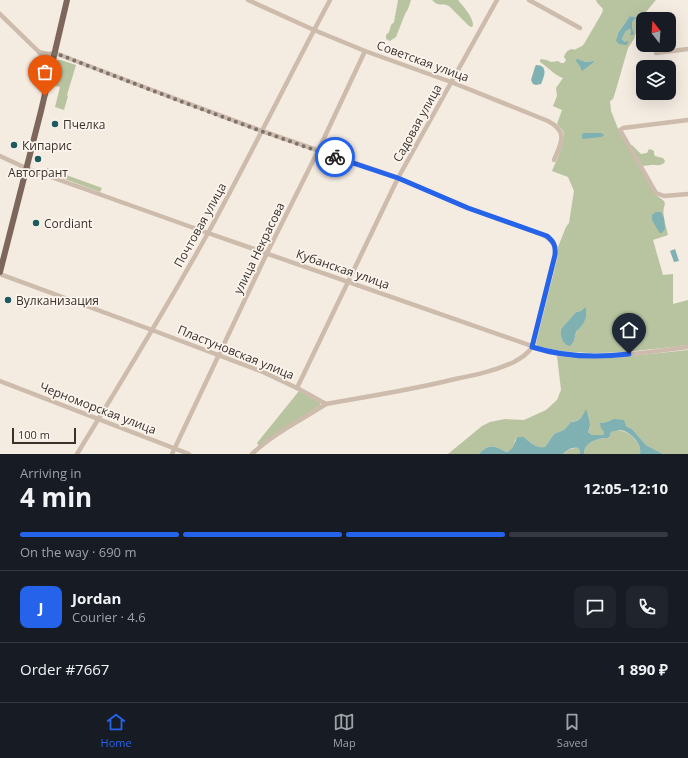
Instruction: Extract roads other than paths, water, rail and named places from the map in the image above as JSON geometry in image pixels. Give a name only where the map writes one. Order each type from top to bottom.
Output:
[{"type":"main road","points":[[0,273],[67,0]]},
{"type":"street","name":"Советская улица","points":[[248,0],[365,51],[451,82],[543,118],[561,131],[562,135],[560,144],[554,160]]},
{"type":"street","name":"Почтовая улица","points":[[77,454],[152,330],[208,233],[330,0]]},
{"type":"street","name":"Садовая улица","points":[[297,388],[398,178],[497,0]]},
{"type":"street","points":[[529,0],[580,28]]},
{"type":"street","points":[[0,14],[39,52],[45,61],[48,81]]},
{"type":"street","points":[[656,53],[688,49]]},
{"type":"street","name":"улица Некрасова","points":[[172,454],[365,51]]},
{"type":"street","points":[[39,52],[48,54],[55,53],[262,131],[398,178],[468,208],[543,235],[553,242],[555,247],[555,255],[532,347],[519,359],[495,369],[439,383],[326,404],[279,433],[252,454]]},
{"type":"street","points":[[688,120],[623,128],[620,130],[656,193],[661,196],[688,194]]},
{"type":"street","name":"Кубанская улица","points":[[0,156],[26,168],[546,351],[591,356],[614,356],[688,347]]},
{"type":"street","name":"Пластуновская улица","points":[[0,273],[263,372],[326,404]]},
{"type":"street","name":"Черноморская улица","points":[[0,381],[190,454]]},
{"type":"water","points":[[630,16],[636,18],[632,22],[633,35],[630,35],[630,29],[626,31],[622,39],[625,42],[628,41],[626,45],[619,44],[616,41],[618,33]]},
{"type":"water","points":[[577,59],[586,62],[594,62],[582,71],[576,61]]},
{"type":"water","points":[[536,65],[543,67],[544,72],[541,84],[536,85],[533,84],[531,80]]},
{"type":"water","points":[[601,133],[604,135],[601,137],[583,139],[582,134]]},
{"type":"water","points":[[656,212],[661,212],[664,218],[665,229],[662,233],[659,232],[652,220],[652,215]]},
{"type":"water","points":[[675,249],[679,261],[674,262],[670,251]]},
{"type":"water","points":[[586,308],[586,317],[583,324],[576,332],[574,341],[570,346],[567,345],[562,339],[561,329],[576,312],[581,311]]},
{"type":"water","points":[[586,409],[590,424],[588,432],[592,435],[603,435],[604,432],[600,423],[613,419],[624,420],[626,426],[632,429],[646,445],[663,454],[639,454],[639,445],[635,438],[624,431],[617,430],[611,432],[608,438],[600,439],[586,446],[584,454],[580,454],[578,448],[574,448],[563,454],[479,454],[489,447],[499,448],[506,452],[509,451],[518,437],[524,437],[536,446],[545,447],[554,434],[564,430],[571,422],[579,420]]},
{"type":"place","name":"Пчелка","points":[[55,124]]},
{"type":"place","name":"Кипарис","points":[[14,145]]},
{"type":"place","name":"Автогрант","points":[[38,159]]},
{"type":"place","name":"Cordiant","points":[[36,223]]},
{"type":"place","name":"Вулканизация","points":[[8,300]]}]
